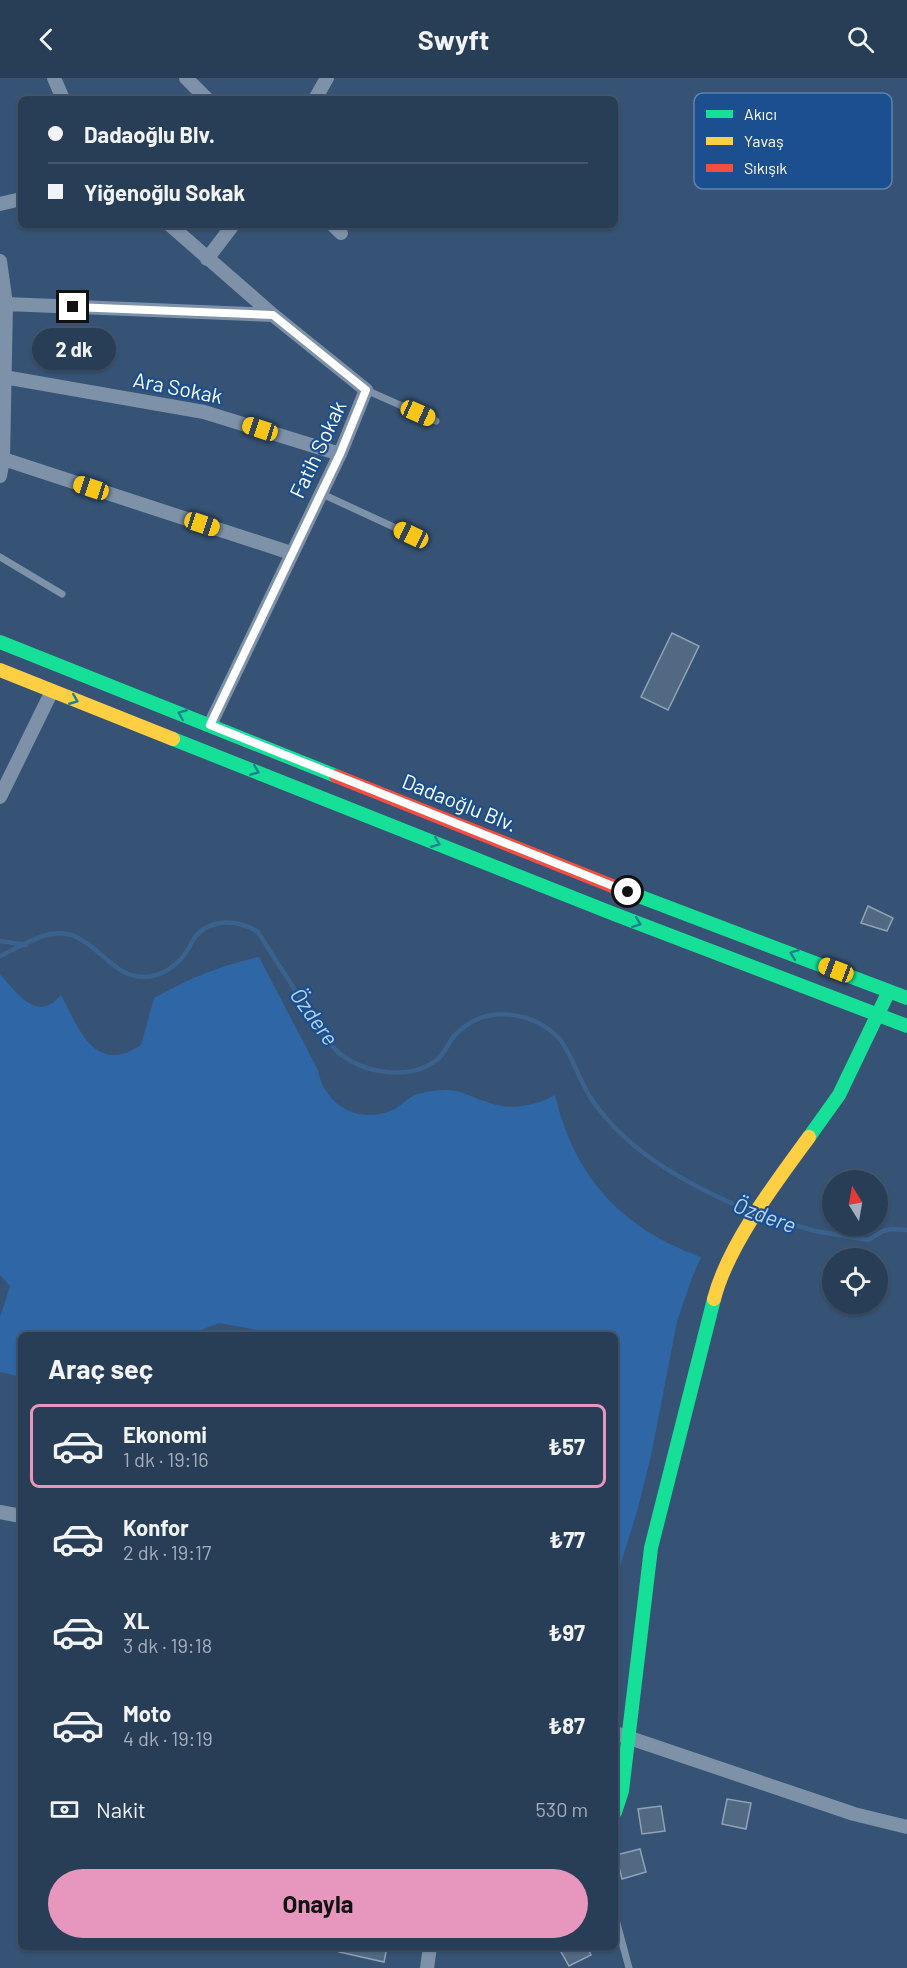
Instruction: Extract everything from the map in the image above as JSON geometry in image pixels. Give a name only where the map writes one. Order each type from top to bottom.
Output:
[{"type":"main road","name":"Dadaoğlu Blv.","points":[[0,642],[628,892],[907,998]]},
{"type":"main road","points":[[0,670],[614,914],[907,1026]]},
{"type":"main road","points":[[618,1803],[622,1791],[621,1735],[651,1548],[716,1292],[732,1254],[772,1187],[839,1095],[889,991]]},
{"type":"street","points":[[54,78],[62,96]]},
{"type":"street","points":[[186,78],[204,96]]},
{"type":"street","points":[[317,96],[327,78]]},
{"type":"street","points":[[0,204],[18,200]]},
{"type":"street","name":"Fatih Sokak","points":[[173,228],[273,315],[366,390],[340,454],[210,725]]},
{"type":"street","points":[[207,259],[231,228]]},
{"type":"street","points":[[0,261],[4,377],[0,476]]},
{"type":"street","points":[[3,302],[273,315]]},
{"type":"street","name":"Ara Sokak","points":[[4,377],[204,412],[340,454]]},
{"type":"street","points":[[1,458],[291,553]]},
{"type":"street","points":[[0,797],[52,691]]},
{"type":"street","points":[[0,1512],[18,1515]]},
{"type":"street","points":[[621,1735],[854,1814],[907,1827]]},
{"type":"street","points":[[428,1968],[430,1950]]},
{"type":"lane","points":[[366,390],[435,421]]},
{"type":"lane","points":[[320,493],[411,535]]},
{"type":"lane","points":[[0,557],[62,594]]},
{"type":"lane","points":[[618,1927],[629,1968]]},
{"type":"shaded area","points":[[259,957],[318,1070],[327,1093],[344,1108],[354,1113],[378,1114],[393,1110],[417,1094],[440,1090],[458,1092],[493,1104],[511,1107],[529,1105],[555,1095],[563,1124],[575,1151],[589,1175],[606,1196],[625,1215],[648,1231],[701,1257],[677,1322],[651,1456],[618,1573],[618,1332],[268,1332],[219,1323],[196,1332],[18,1332],[18,1376],[0,1372],[0,1317],[10,1286],[0,1275],[0,974],[20,996],[35,1006],[52,1003],[61,995],[74,1021],[90,1044],[100,1052],[111,1055],[125,1053],[141,1045],[154,998],[205,973]]},
{"type":"building","points":[[672,633],[699,646],[668,710],[641,697]]},
{"type":"building","points":[[868,906],[893,918],[887,931],[861,923]]},
{"type":"building","points":[[727,1799],[751,1803],[746,1829],[722,1824]]},
{"type":"building","points":[[661,1806],[665,1831],[642,1834],[638,1809]]},
{"type":"building","points":[[640,1849],[646,1872],[622,1879],[618,1854]]},
{"type":"building","points":[[339,1950],[386,1950],[384,1962],[339,1952]]},
{"type":"building","points":[[560,1950],[588,1950],[591,1955],[569,1966]]},
{"type":"waterway","name":"Özdere","points":[[0,956],[45,935],[66,934],[79,938],[124,972],[137,976],[152,976],[168,970],[185,954],[195,937],[209,926],[225,922],[242,925],[258,932],[334,1048],[362,1066],[388,1072],[402,1072],[427,1066],[441,1056],[457,1033],[482,1018],[495,1015],[523,1017],[536,1022],[560,1039],[592,1100],[624,1137],[643,1153],[685,1180],[752,1212]]},
{"type":"waterway","points":[[0,941],[26,945]]},
{"type":"waterway","name":"Özdere","points":[[760,1215],[815,1231],[868,1240],[883,1231],[907,1230]]},
{"type":"traffic: fast","points":[[0,642],[336,776]]},
{"type":"traffic: fast","points":[[173,739],[614,914],[907,1026]]},
{"type":"traffic: fast","points":[[620,889],[907,998]]},
{"type":"traffic: fast","points":[[809,1137],[839,1095],[889,991]]},
{"type":"traffic: fast","points":[[618,1803],[622,1791],[651,1548],[714,1299]]},
{"type":"traffic: slow","points":[[0,670],[173,739]]},
{"type":"traffic: slow","points":[[714,1299],[730,1257],[754,1215],[809,1137]]},
{"type":"traffic: jam","points":[[336,776],[620,889]]},
{"type":"route","points":[[73,307],[273,315],[366,390],[340,454],[210,725],[628,892]]}]
